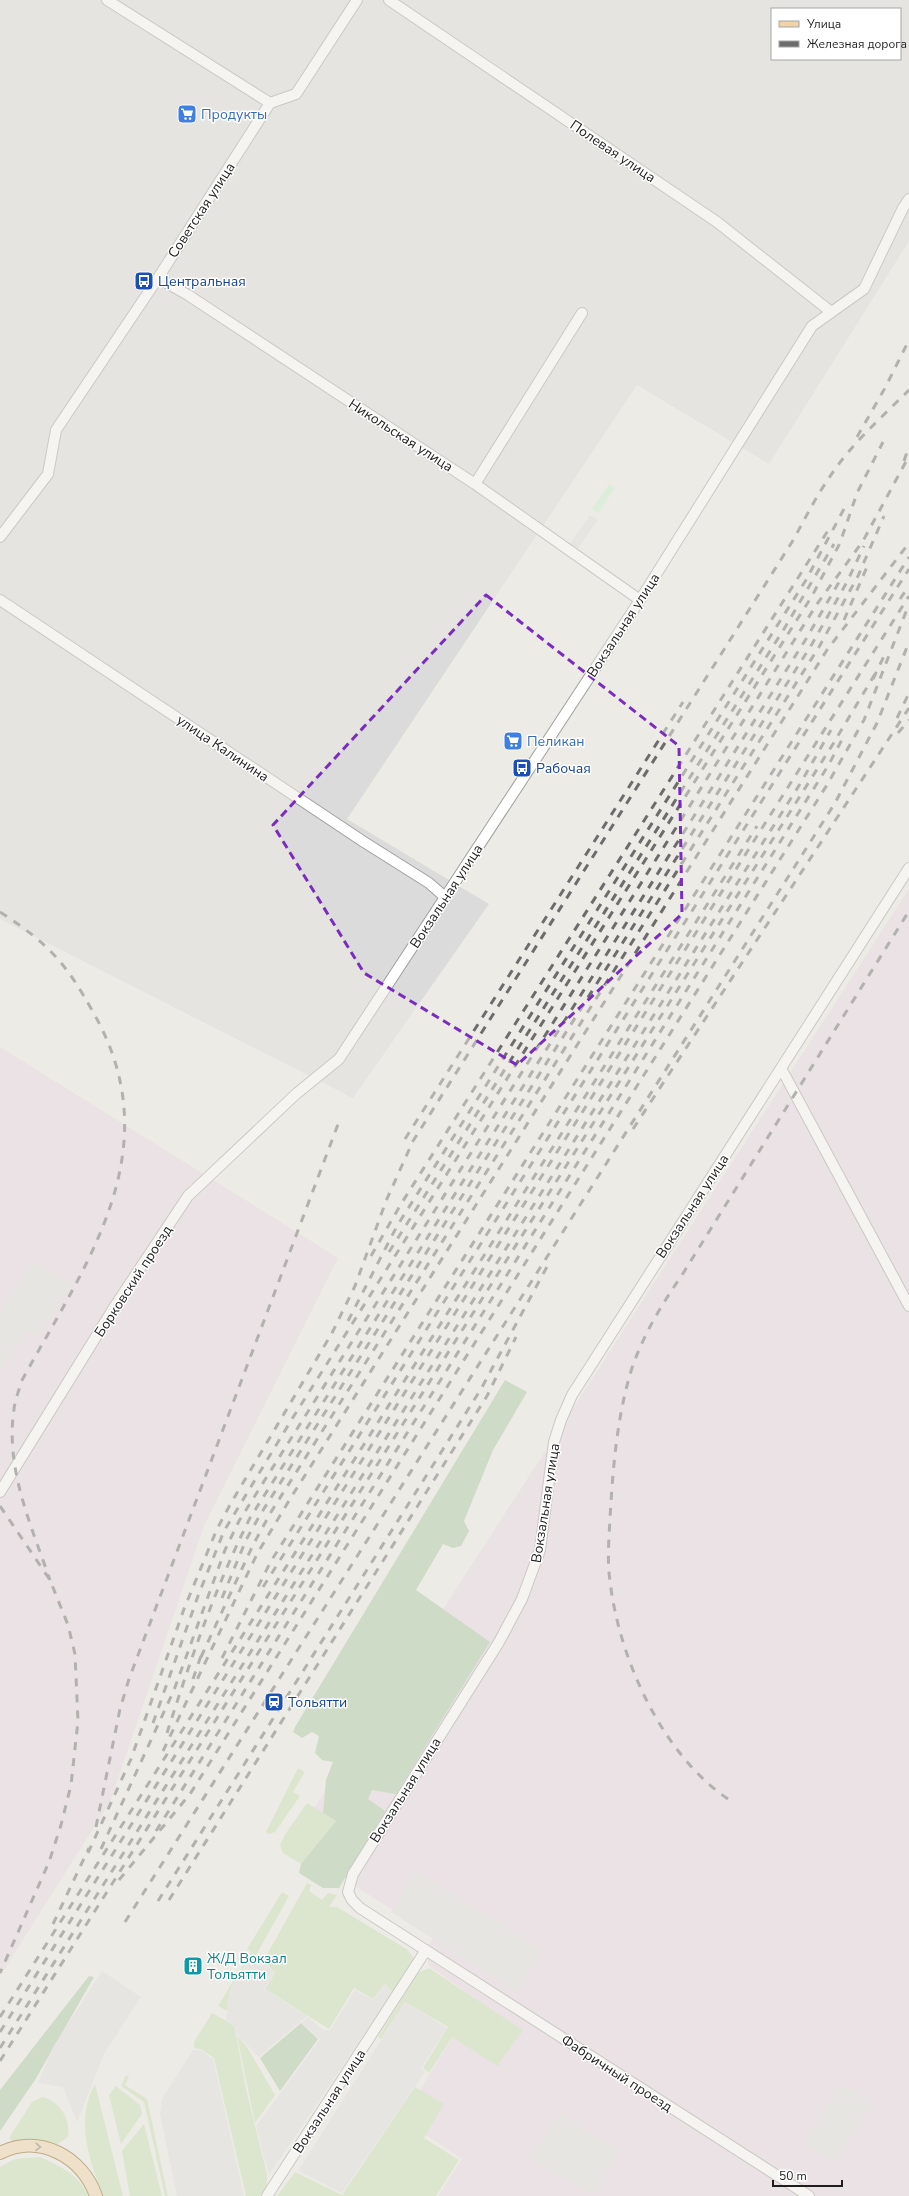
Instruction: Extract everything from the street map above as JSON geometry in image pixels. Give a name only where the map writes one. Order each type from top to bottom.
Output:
[{"type":"main road","points":[[0,2152],[25,2147],[41,2147],[55,2150],[78,2164],[92,2182],[96,2196]]},
{"type":"street","points":[[107,0],[270,103],[296,94],[356,0]]},
{"type":"street","name":"Полевая улица","points":[[389,0],[717,222],[830,311]]},
{"type":"street","name":"Советская улица","points":[[0,537],[48,474],[56,430],[158,278],[270,103]]},
{"type":"street","name":"Вокзальная улица","points":[[296,1094],[339,1059],[640,600],[812,326],[830,311],[864,289],[909,198]]},
{"type":"street","name":"Никольская улица","points":[[158,278],[188,294],[475,484],[640,600]]},
{"type":"street","points":[[475,484],[582,313]]},
{"type":"street","name":"улица Калинина","points":[[0,600],[357,838],[429,883],[445,897]]},
{"type":"street","name":"Вокзальная улица","points":[[267,2196],[426,1950],[360,1908],[352,1900],[348,1892],[350,1879],[499,1642],[522,1599],[540,1550],[554,1442],[561,1420],[572,1395],[909,868]]},
{"type":"street","points":[[781,1068],[909,1306]]},
{"type":"street","name":"Борковский проезд","points":[[0,1492],[115,1306],[188,1196],[296,1094]]},
{"type":"street","name":"Фабричный проезд","points":[[426,1950],[809,2196]]},
{"type":"highlighted area","points":[[486,595],[679,746],[682,914],[517,1065],[364,973],[273,825]]},
{"type":"shaded area","points":[[0,0],[909,0],[909,241],[769,464],[637,385],[347,819],[489,904],[353,1098],[0,919]]},
{"type":"shaded area","points":[[590,515],[598,520],[574,554],[566,549]]},
{"type":"shaded area","points":[[909,889],[909,2196],[438,2196],[462,2159],[402,2119],[476,1999],[429,1966],[426,1950],[434,1937],[291,1844]]},
{"type":"shaded area","points":[[0,1047],[338,1258],[204,1526],[110,1802],[0,1976]]},
{"type":"shaded area","points":[[34,1261],[71,1285],[38,1337],[26,1330],[0,1370],[0,1312]]},
{"type":"shaded area","points":[[417,1871],[542,1951],[516,1992],[391,1912]]},
{"type":"shaded area","points":[[251,1958],[264,1961],[274,1973],[264,1989],[307,2016],[259,2057],[237,2035],[233,2024],[226,2020],[230,1991]]},
{"type":"shaded area","points":[[102,1971],[141,1997],[104,2054],[77,2122],[63,2087],[38,2083],[53,2047]]},
{"type":"shaded area","points":[[385,1985],[392,1993],[269,2175],[256,2126],[320,2039],[302,2023],[308,2017],[323,2030],[330,2030],[355,1990],[373,2000]]},
{"type":"shaded area","points":[[405,2002],[447,2028],[421,2068],[425,2072],[342,2193],[298,2171]]},
{"type":"shaded area","points":[[193,2050],[201,2050],[213,2059],[244,2196],[177,2196],[160,2114],[162,2099]]},
{"type":"shaded area","points":[[842,2085],[871,2103],[834,2162],[805,2143]]},
{"type":"shaded area","points":[[560,2113],[618,2152],[591,2194],[532,2158]]},
{"type":"green space","points":[[609,484],[615,488],[598,513],[592,509]]},
{"type":"green space","points":[[505,1380],[527,1392],[493,1450],[464,1521],[469,1531],[461,1546],[453,1548],[443,1544],[416,1590],[490,1642],[396,1794],[372,1790],[368,1799],[385,1811],[339,1888],[323,1888],[299,1873],[301,1864],[336,1821],[323,1813],[326,1780],[333,1762],[322,1760],[315,1753],[319,1736],[312,1732],[302,1738],[293,1732]]},
{"type":"green space","points":[[298,1768],[305,1772],[293,1792],[300,1796],[275,1832],[269,1834],[266,1832]]},
{"type":"green space","points":[[307,1803],[336,1821],[301,1864],[283,1853],[280,1845],[286,1833]]},
{"type":"green space","points":[[307,1883],[311,1885],[309,1891],[322,1900],[328,1893],[337,1895],[329,1907],[337,1907],[408,1950],[414,1959],[392,1992],[385,1984],[373,1999],[354,1988],[329,2029],[265,1989],[275,1973],[264,1960]]},
{"type":"green space","points":[[282,1892],[289,1896],[254,1959],[250,1958],[230,1990],[227,2011],[218,2006],[251,1952],[247,1949]]},
{"type":"green space","points":[[429,1968],[523,2030],[497,2066],[452,2037],[429,2073],[423,2068],[448,2027],[405,2002],[381,2039],[378,2037],[418,1973]]},
{"type":"green space","points":[[89,1976],[94,1977],[35,2080],[0,2131],[0,2090]]},
{"type":"green space","points":[[212,2013],[232,2024],[235,2029],[246,2089],[267,2174],[267,2185],[262,2196],[246,2196],[214,2058],[201,2049],[194,2048],[194,2042]]},
{"type":"green space","points":[[301,2023],[318,2039],[280,2091],[260,2058]]},
{"type":"green space","points":[[237,2036],[247,2047],[275,2095],[255,2123]]},
{"type":"green space","points":[[126,2075],[129,2077],[125,2085],[147,2099],[168,2196],[165,2196],[144,2102],[121,2086]]},
{"type":"green space","points":[[95,2084],[123,2196],[103,2196],[89,2154],[85,2126],[86,2112],[89,2098]]},
{"type":"green space","points":[[116,2086],[140,2105],[142,2114],[121,2144],[109,2095]]},
{"type":"green space","points":[[415,2087],[444,2104],[424,2138],[459,2160],[436,2196],[277,2196],[295,2172],[342,2195]]},
{"type":"green space","points":[[42,2097],[54,2102],[63,2112],[68,2124],[68,2137],[58,2144],[13,2141],[9,2138],[32,2102]]},
{"type":"green space","points":[[144,2124],[162,2196],[130,2196],[122,2151]]},
{"type":"green space","points":[[40,2157],[62,2168],[75,2177],[80,2182],[88,2196],[0,2196],[0,2167],[15,2159]]},
{"type":"railway","points":[[857,437],[885,388],[909,340]]},
{"type":"railway","points":[[88,1853],[131,1759],[184,1609],[217,1529],[332,1333],[355,1286],[386,1201],[413,1141],[792,542],[827,481],[855,444],[909,390]]},
{"type":"railway","points":[[153,1723],[198,1596],[224,1531],[292,1419],[812,596],[840,543],[857,493],[883,442]]},
{"type":"railway","points":[[904,461],[909,446]]},
{"type":"railway","points":[[101,1849],[174,1690],[225,1550],[239,1521],[817,604],[863,541],[909,456]]},
{"type":"railway","points":[[348,1321],[397,1226],[806,580],[845,507]]},
{"type":"railway","points":[[201,1657],[253,1545],[271,1512],[819,647],[858,576],[884,516]]},
{"type":"railway","points":[[371,1256],[401,1204],[829,529]]},
{"type":"railway","points":[[163,1751],[257,1554],[290,1499],[827,650],[909,543]]},
{"type":"railway","points":[[389,1252],[784,629],[834,544]]},
{"type":"railway","points":[[222,1598],[246,1540],[260,1515],[812,644],[847,582],[864,546]]},
{"type":"railway","points":[[222,1658],[271,1561],[909,557]]},
{"type":"railway","points":[[844,620],[867,567]]},
{"type":"railway","points":[[263,1587],[909,569]]},
{"type":"railway","points":[[167,1733],[204,1624],[226,1570],[250,1518],[806,639],[842,577]]},
{"type":"railway","points":[[900,599],[909,586]]},
{"type":"railway","points":[[0,2032],[909,596]]},
{"type":"railway","points":[[119,1880],[190,1794],[827,785],[864,720],[909,604]]},
{"type":"railway","points":[[125,1922],[835,803],[877,723],[909,642]]},
{"type":"railway","points":[[873,679],[886,652]]},
{"type":"railway","points":[[0,2061],[833,744],[875,674]]},
{"type":"railway","points":[[897,718],[909,693]]},
{"type":"railway","points":[[405,1139],[683,702]]},
{"type":"railway","points":[[633,1129],[909,708]]},
{"type":"railway","points":[[898,733],[909,720]]},
{"type":"railway","points":[[0,2048],[800,784],[831,730]]},
{"type":"railway","points":[[156,1831],[828,766],[845,734]]},
{"type":"railway","points":[[0,2017],[757,826]]},
{"type":"railway","points":[[728,1799],[704,1780],[683,1757],[664,1731],[634,1672],[623,1642],[615,1611],[608,1557],[614,1460],[619,1421],[633,1365],[661,1308],[909,911]]},
{"type":"railway","points":[[0,912],[17,923],[43,944],[74,980],[93,1012],[115,1063],[124,1111],[122,1158],[111,1204],[93,1249],[71,1293],[21,1382],[15,1406],[12,1431],[16,1475],[28,1517],[50,1580]]},
{"type":"railway","points":[[96,1827],[120,1709],[129,1679],[340,1119]]},
{"type":"railway","points":[[158,1901],[481,1389],[549,1263]]},
{"type":"railway","points":[[169,1900],[487,1396],[516,1337]]},
{"type":"railway","points":[[0,1506],[50,1580],[68,1625],[75,1654],[78,1721],[71,1785],[61,1825],[49,1862],[0,1973]]},
{"type":"railway","points":[[193,1679],[202,1653]]},
{"type":"railway","points":[[53,1924],[89,1848]]},
{"type":"place","name":"Продукты","points":[[187,114]]},
{"type":"place","name":"Центральная","points":[[144,281]]},
{"type":"place","name":"Пеликан","points":[[513,741]]},
{"type":"place","name":"Рабочая","points":[[522,768]]},
{"type":"place","name":"Тольятти","points":[[274,1702]]},
{"type":"place","name":"Ж/Д Вокзал Тольятти","points":[[193,1966]]}]
